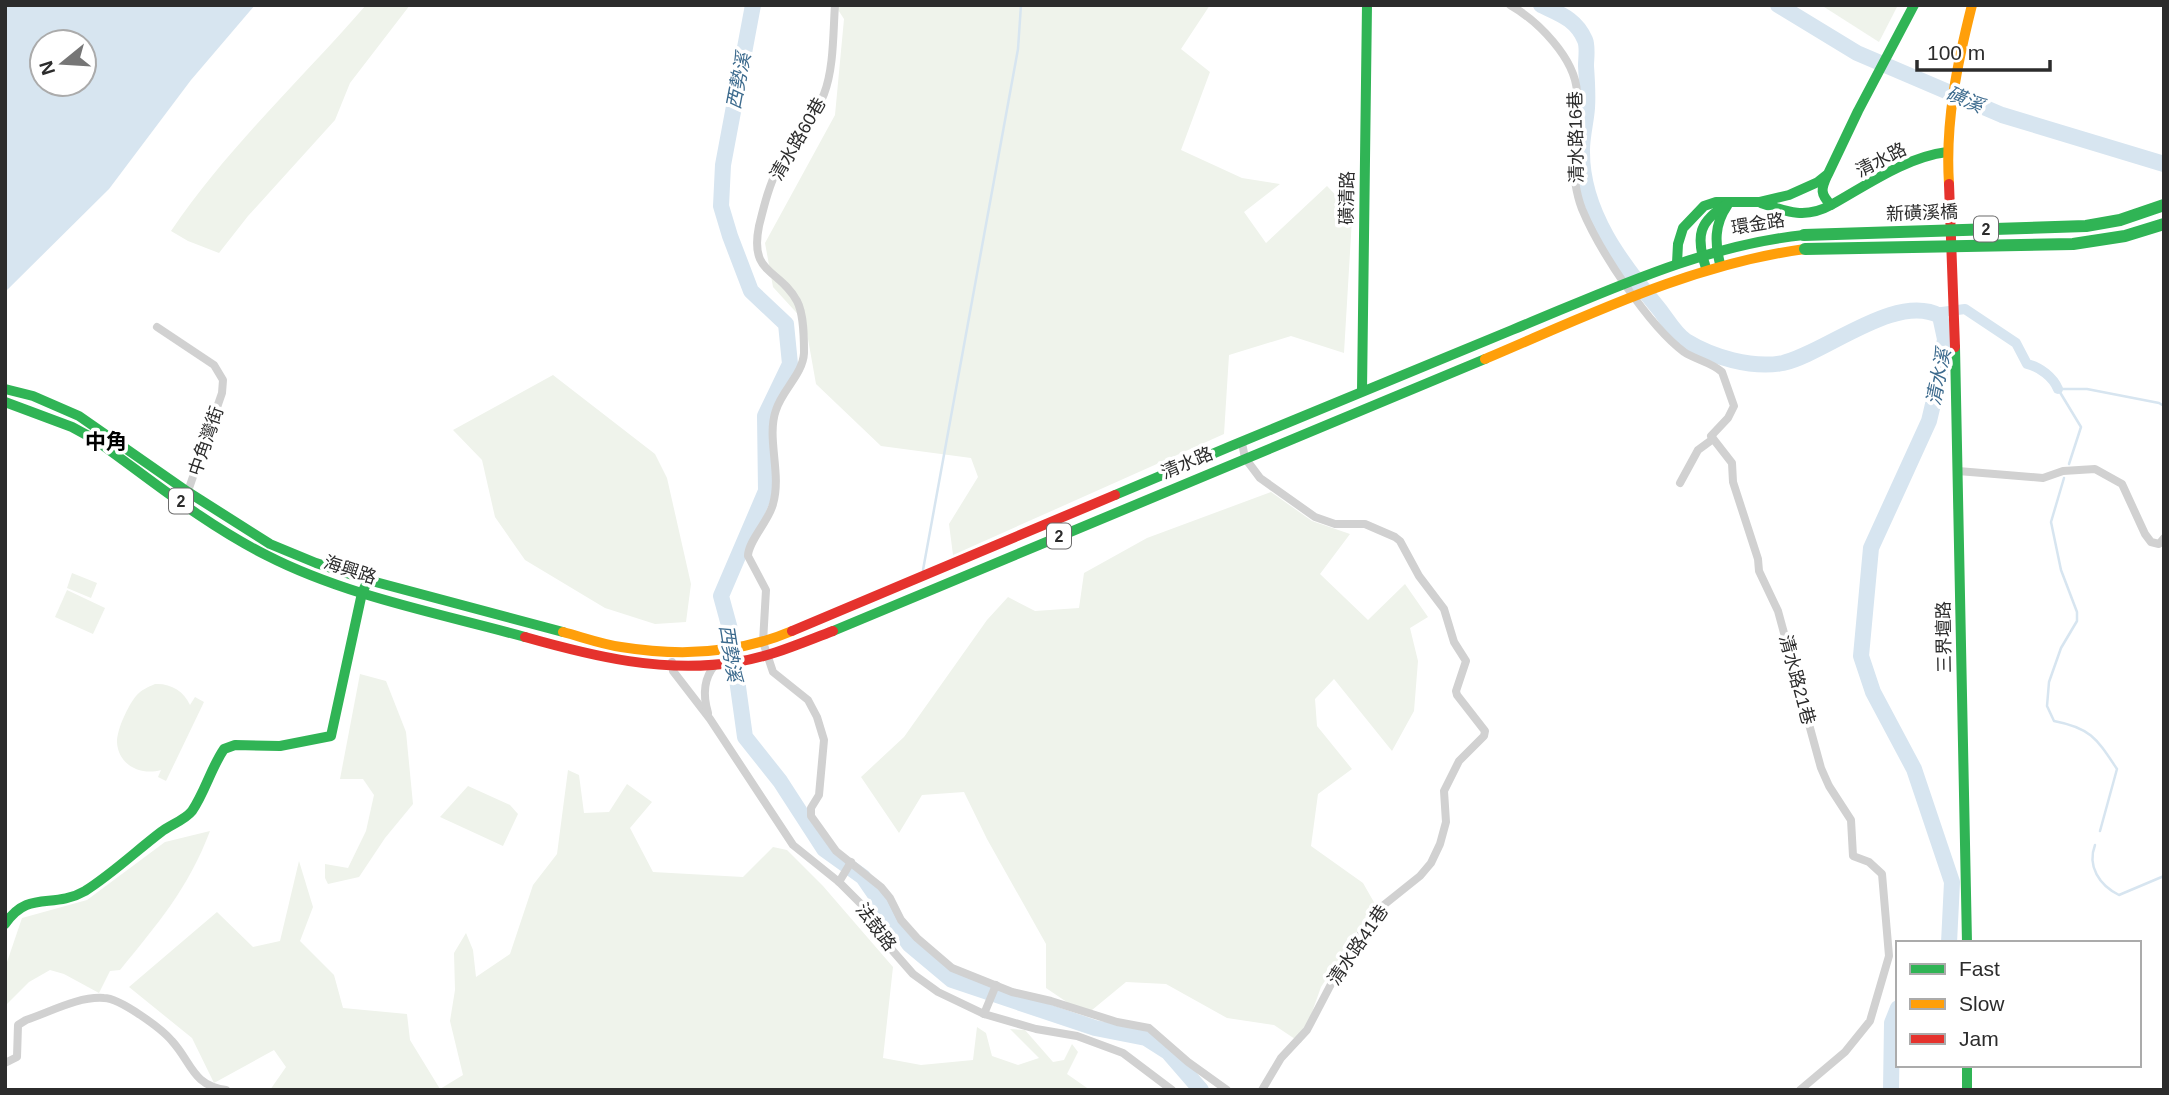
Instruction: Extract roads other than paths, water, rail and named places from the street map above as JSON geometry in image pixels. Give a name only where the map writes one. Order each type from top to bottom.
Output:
[{"type":"main road","name":"磺清路","points":[[1362,391],[1367,5]]},
{"type":"main road","name":"清水路","points":[[1831,205],[1823,197],[1821,189],[1858,111],[1914,5]]},
{"type":"main road","points":[[1947,152],[1958,55],[1972,5]]},
{"type":"main road","name":"清水路","points":[[1759,202],[1810,215],[1912,163],[1942,151],[1947,152]]},
{"type":"main road","name":"三界壇路","points":[[1947,152],[1955,330],[1967,941]]},
{"type":"main road","name":"清水路","points":[[1676,263],[1683,228],[1704,206],[1716,202],[1759,202],[1800,190],[1828,174]]},
{"type":"main road","points":[[1720,264],[1716,227],[1729,203]]},
{"type":"main road","points":[[1706,268],[1699,237],[1705,220],[1729,203]]},
{"type":"main road","name":"新磺溪橋","points":[[1805,242],[2086,226],[2120,220],[2164,205]]},
{"type":"main road","name":"新磺溪橋","points":[[1805,242],[2073,244],[2124,236],[2164,224]]},
{"type":"main road","name":"環金路","points":[[1717,248],[1758,240],[1805,242]]},
{"type":"main road","name":"環金路","points":[[1720,264],[1805,242]]},
{"type":"main road","name":"2","points":[[1628,282],[1717,248]]},
{"type":"main road","name":"2","points":[[1635,295],[1720,264]]},
{"type":"main road","name":"清水路","points":[[721,651],[763,642],[922,578],[1362,391],[1628,282]]},
{"type":"main road","name":"清水路","points":[[719,665],[766,656],[838,629],[1635,295]]},
{"type":"main road","name":"海興路","points":[[5,389],[33,396],[79,416],[265,554],[307,574],[362,593],[617,659],[673,666],[719,665]]},
{"type":"main road","name":"海興路","points":[[5,402],[72,427],[186,497],[270,544],[316,563],[368,580],[619,647],[668,652],[721,651]]},
{"type":"main road","points":[[5,924],[13,912],[29,902],[56,902],[83,892],[191,812],[224,749],[235,745],[281,747],[331,736],[362,593],[368,580]]},
{"type":"main road","points":[[1967,1067],[1967,1090]]},
{"type":"street","name":"清水路60巷","points":[[766,656],[763,642],[766,590],[748,550],[766,523],[774,503],[777,473],[773,430],[775,411],[798,372],[804,356],[802,324],[797,302],[761,263],[756,242],[765,199],[778,167],[825,92],[835,5]]},
{"type":"street","name":"清水路16巷","points":[[1510,5],[1543,30],[1572,73],[1577,91],[1574,126],[1575,186],[1581,207],[1594,233],[1628,282]]},
{"type":"street","points":[[1628,282],[1668,338],[1686,353],[1722,372],[1734,406],[1728,418],[1712,433],[1713,439],[1698,450],[1680,483]]},
{"type":"street","name":"中角灣街","points":[[158,327],[214,365],[223,380],[222,393],[186,497]]},
{"type":"street","points":[[1362,391],[1367,407]]},
{"type":"street","name":"清水路21巷","points":[[1713,439],[1732,463],[1733,482],[1763,582],[1769,587],[1778,611],[1818,759],[1826,780],[1851,820],[1853,856],[1869,862],[1882,874],[1889,956],[1870,1021],[1844,1052],[1800,1090]]},
{"type":"street","points":[[1242,443],[1245,458]]},
{"type":"street","name":"清水路41巷","points":[[1245,458],[1260,478],[1315,517],[1335,524],[1365,524],[1400,541],[1419,576],[1444,609],[1454,642],[1466,661],[1457,695],[1485,731],[1484,736],[1459,761],[1444,791],[1446,822],[1440,845],[1431,863],[1376,912],[1339,967],[1307,1030],[1281,1058],[1262,1090]]},
{"type":"street","points":[[1958,471],[2043,478],[2063,471],[2095,468],[2122,484],[2151,542],[2159,544],[2164,538]]},
{"type":"street","name":"法鼓路","points":[[668,652],[673,671],[710,719],[793,845],[839,882],[866,909],[892,950],[913,974],[938,992],[984,1014],[1036,1029],[1077,1036],[1123,1054],[1172,1090]]},
{"type":"street","points":[[766,656],[772,672],[808,700],[824,740],[819,795],[811,808],[811,816],[836,851],[881,887],[901,920],[917,938],[951,968],[1012,992],[1149,1028],[1188,1062],[1227,1090]]},
{"type":"street","points":[[710,719],[704,701],[706,682],[719,665]]},
{"type":"street","points":[[839,882],[851,862]]},
{"type":"street","points":[[984,1014],[996,985]]},
{"type":"street","points":[[5,1063],[17,1057],[18,1025],[90,999],[107,998],[167,1035],[199,1079],[212,1088],[226,1090]]},
{"type":"waterway","name":"西勢溪","points":[[753,5],[723,165],[721,206],[751,291],[786,324],[790,364],[765,416],[766,491],[721,596],[730,629],[745,737],[780,781],[824,849],[863,877],[909,944],[952,980],[1095,1028],[1146,1038],[1168,1052],[1201,1090]]},
{"type":"waterway","points":[[923,570],[1018,49],[1021,5]]},
{"type":"waterway","name":"清水溪","points":[[1541,5],[1572,22],[1586,43],[1587,103],[1582,150],[1588,195],[1596,216],[1631,274],[1682,338],[1720,357],[1746,363],[1783,363],[1882,318],[1903,312],[1922,311],[1940,316],[1945,339],[1929,421],[1871,548],[1861,656],[1873,692],[1914,769],[1952,882],[1949,941]]},
{"type":"waterway","name":"磺溪","points":[[1778,5],[1857,53],[2002,115],[2164,164]]},
{"type":"waterway","points":[[1934,313],[1965,309],[2016,343],[2027,364],[2046,373],[2058,389]]},
{"type":"waterway","points":[[2058,389],[2087,389],[2164,406]]},
{"type":"waterway","points":[[2058,389],[2081,427],[2069,464]]},
{"type":"waterway","points":[[2064,478],[2051,522],[2061,570],[2077,612],[2077,621],[2061,648],[2049,682],[2047,706],[2054,721],[2077,727],[2092,736],[2117,769],[2100,831]]},
{"type":"waterway","points":[[2095,845],[2093,860],[2096,874],[2106,886],[2119,895],[2164,876]]},
{"type":"waterway","name":"清水溪","points":[[1891,1090],[1892,1023],[1896,1013]]},
{"type":"district","name":"中角","points":[[106,442]]}]
